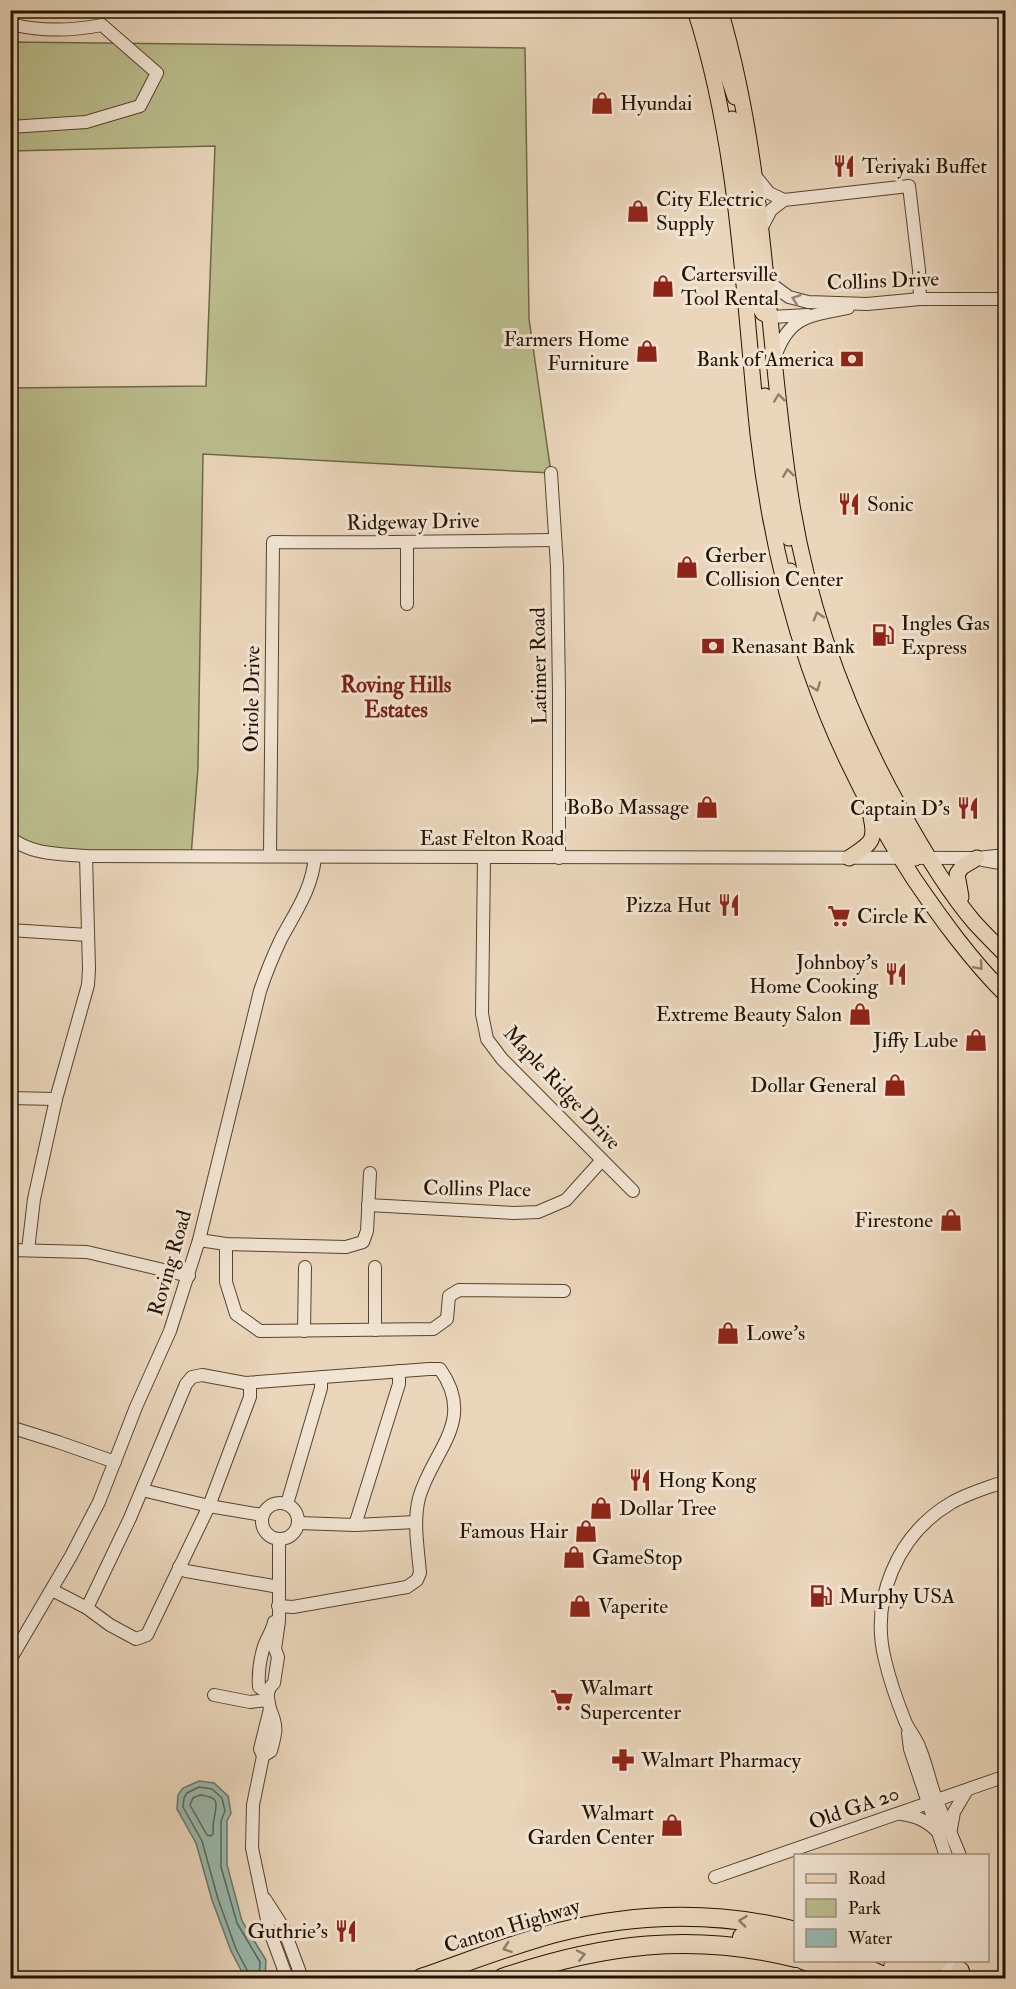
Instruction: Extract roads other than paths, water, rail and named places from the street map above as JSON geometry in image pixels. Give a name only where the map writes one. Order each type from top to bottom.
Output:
[{"type":"highway","name":"Canton Highway","points":[[421,1978],[552,1934],[598,1924],[643,1918],[728,1919],[794,1931]]},
{"type":"highway","points":[[681,1944],[721,1936],[757,1938],[794,1944]]},
{"type":"highway","points":[[502,1978],[592,1952],[636,1945],[681,1944],[745,1948],[794,1958]]},
{"type":"highway","points":[[809,1962],[855,1978]]},
{"type":"highway","points":[[857,1962],[916,1978]]},
{"type":"highway","points":[[887,1969],[922,1968],[936,1962]]},
{"type":"highway","points":[[442,1978],[462,1964]]},
{"type":"main road","points":[[695,10],[714,79],[733,185],[759,436],[772,529],[791,613],[813,679],[840,745],[869,805],[874,828],[873,838],[868,845],[849,858]]},
{"type":"main road","points":[[706,10],[731,88],[746,118]]},
{"type":"main road","points":[[720,10],[739,81],[756,177],[792,505],[807,579],[831,657],[855,721],[880,772],[914,858]]},
{"type":"main road","points":[[714,79],[727,100],[741,160],[759,306],[762,313],[771,316]]},
{"type":"main road","points":[[747,327],[755,328],[759,334],[774,475],[794,557],[807,579]]},
{"type":"main road","points":[[772,529],[778,531],[820,662],[846,728],[954,936],[1005,995]]},
{"type":"main road","points":[[869,805],[914,858],[963,906],[1005,955]]},
{"type":"main road","points":[[963,906],[957,874],[962,867],[977,858]]},
{"type":"street","points":[[10,24],[31,29],[74,30],[102,25],[157,73],[140,106],[86,122],[10,127]]},
{"type":"street","points":[[756,177],[765,189],[784,200],[909,186],[919,270],[920,299]]},
{"type":"street","points":[[762,227],[771,210],[784,200]]},
{"type":"street","name":"Collins Drive","points":[[767,281],[789,297],[802,302],[867,304],[920,299],[1005,299]]},
{"type":"street","points":[[775,357],[788,330],[800,321],[867,304]]},
{"type":"street","points":[[771,316],[818,315]]},
{"type":"street","name":"Latimer Road","points":[[551,473],[559,691],[559,858]]},
{"type":"street","name":"Ridgeway Drive","points":[[273,542],[407,543],[554,540]]},
{"type":"street","name":"Oriole Drive","points":[[270,856],[273,542]]},
{"type":"street","points":[[407,543],[407,604]]},
{"type":"street","name":"East Felton Road","points":[[10,837],[33,849],[86,856],[977,858],[1005,855]]},
{"type":"street","points":[[28,1250],[34,1199],[56,1099],[88,985],[86,856]]},
{"type":"street","name":"Roving Road","points":[[10,1660],[52,1590],[99,1502],[136,1407],[170,1331],[199,1240],[260,992],[274,954],[306,895],[311,882],[315,857]]},
{"type":"street","name":"Maple Ridge Drive","points":[[484,858],[482,1014],[487,1039],[526,1085],[633,1191]]},
{"type":"street","name":"East Felton Road","points":[[977,858],[1005,864]]},
{"type":"street","points":[[10,930],[88,935]]},
{"type":"street","points":[[10,1098],[56,1099]]},
{"type":"street","name":"Collins Place","points":[[368,1205],[514,1214],[538,1212],[566,1200],[602,1160]]},
{"type":"street","points":[[199,1240],[226,1244],[346,1246],[363,1242],[367,1230],[370,1173]]},
{"type":"street","points":[[226,1244],[226,1282],[236,1314],[260,1331],[433,1329],[447,1319],[449,1296],[459,1290],[564,1291]]},
{"type":"street","points":[[10,1250],[87,1252],[189,1276]]},
{"type":"street","points":[[304,1331],[305,1267]]},
{"type":"street","points":[[375,1267],[375,1330]]},
{"type":"street","points":[[87,1608],[142,1490],[186,1384],[192,1377],[202,1375],[250,1383],[399,1371],[440,1370],[453,1395],[453,1419],[450,1437],[428,1476],[419,1498],[416,1522],[420,1573],[417,1580],[407,1587],[278,1609]]},
{"type":"street","points":[[355,1525],[399,1383],[399,1371]]},
{"type":"street","points":[[287,1504],[321,1388],[321,1377]]},
{"type":"street","points":[[52,1590],[87,1608],[110,1625],[136,1639],[147,1635],[209,1506],[250,1397],[250,1383]]},
{"type":"street","points":[[10,1427],[115,1462]]},
{"type":"street","points":[[959,1854],[946,1834],[933,1802],[920,1746],[906,1723],[889,1674],[882,1647],[882,1609],[892,1570],[911,1537],[939,1511],[974,1492],[1005,1481]]},
{"type":"street","points":[[142,1490],[209,1506],[262,1515]]},
{"type":"street","points":[[275,1503],[287,1504],[296,1512],[299,1523],[288,1538],[270,1537],[263,1527],[262,1515],[269,1506],[275,1503]]},
{"type":"street","points":[[299,1523],[355,1525],[416,1522]]},
{"type":"street","points":[[279,1539],[279,1621],[275,1649],[270,1654],[266,1682],[276,1722],[276,1733],[271,1751],[263,1756],[251,1825],[255,1870],[264,1897],[269,1929],[287,1978]]},
{"type":"street","points":[[180,1567],[186,1571],[279,1587]]},
{"type":"street","points":[[269,1697],[259,1687],[260,1667],[264,1645],[272,1630],[278,1609]]},
{"type":"street","points":[[214,1695],[250,1702],[269,1697]]},
{"type":"street","name":"Old GA 20","points":[[716,1877],[1005,1776]]},
{"type":"street","points":[[946,1854],[946,1834],[954,1812],[967,1790]]},
{"type":"street","points":[[899,1814],[926,1821],[946,1834]]},
{"type":"street","points":[[264,1897],[283,1927],[302,1978]]},
{"type":"street","points":[[943,1978],[959,1970]]},
{"type":"water","points":[[199,1781],[214,1783],[228,1796],[231,1813],[227,1821],[227,1865],[242,1921],[266,1960],[265,1978],[242,1978],[243,1974],[231,1951],[212,1900],[196,1843],[177,1809],[178,1795],[183,1788]]},
{"type":"place","name":"Hyundai","points":[[602,103]]},
{"type":"place","name":"Teriyaki Buffet","points":[[844,166]]},
{"type":"place","name":"City Electric Supply","points":[[638,211]]},
{"type":"place","name":"Cartersville Tool Rental","points":[[663,286]]},
{"type":"place","name":"Farmers Home Furniture","points":[[647,351]]},
{"type":"place","name":"Bank of America","points":[[852,359]]},
{"type":"place","name":"Sonic","points":[[849,504]]},
{"type":"place","name":"Gerber Collision Center","points":[[687,567]]},
{"type":"place","name":"Ingles Gas Express","points":[[883,635]]},
{"type":"place","name":"Renasant Bank","points":[[713,646]]},
{"type":"place","name":"BoBo Massage","points":[[707,807]]},
{"type":"place","name":"Captain D's","points":[[968,808]]},
{"type":"place","name":"Pizza Hut","points":[[729,905]]},
{"type":"place","name":"Circle K","points":[[839,916]]},
{"type":"place","name":"Johnboy’s Home Cooking","points":[[896,974]]},
{"type":"place","name":"Extreme Beauty Salon","points":[[860,1014]]},
{"type":"place","name":"Jiffy Lube","points":[[976,1040]]},
{"type":"place","name":"Dollar General","points":[[895,1085]]},
{"type":"place","name":"Firestone","points":[[951,1220]]},
{"type":"place","name":"Lowe's","points":[[728,1333]]},
{"type":"place","name":"Hong Kong","points":[[640,1480]]},
{"type":"place","name":"Dollar Tree","points":[[601,1508]]},
{"type":"place","name":"Famous Hair","points":[[586,1531]]},
{"type":"place","name":"GameStop","points":[[574,1557]]},
{"type":"place","name":"Murphy USA","points":[[821,1596]]},
{"type":"place","name":"Vaperite","points":[[580,1606]]},
{"type":"place","name":"Walmart Supercenter","points":[[562,1700]]},
{"type":"place","name":"Walmart Pharmacy","points":[[623,1760]]},
{"type":"place","name":"Walmart Garden Center","points":[[672,1825]]},
{"type":"place","name":"Guthrie's","points":[[346,1931]]},
{"type":"district","name":"Roving Hills Estates","points":[[396,698]]}]
